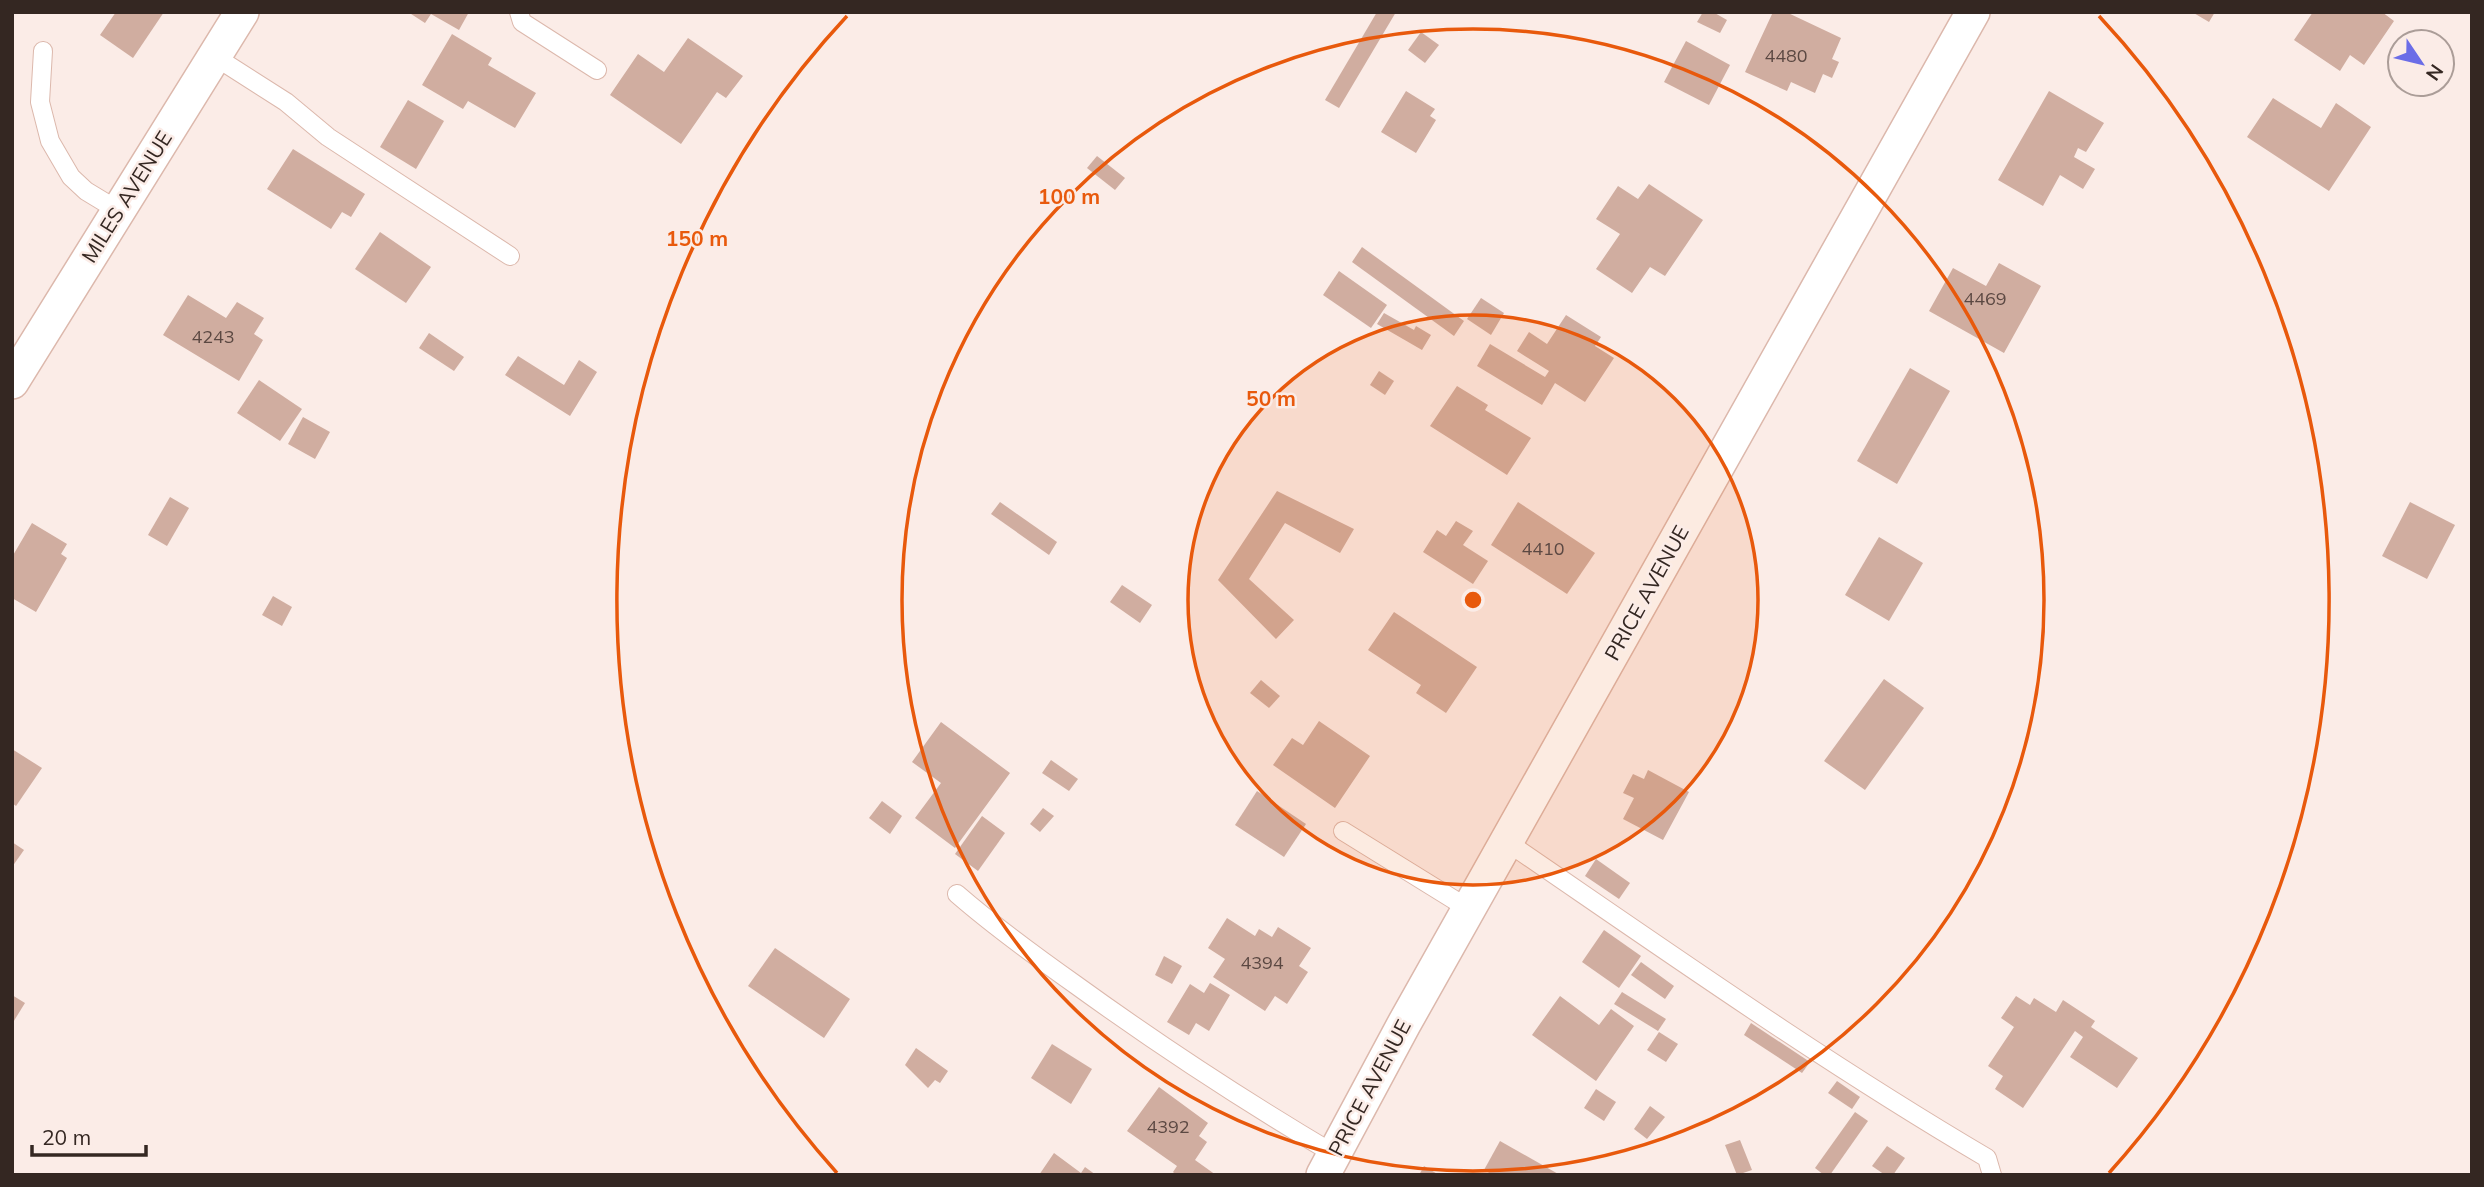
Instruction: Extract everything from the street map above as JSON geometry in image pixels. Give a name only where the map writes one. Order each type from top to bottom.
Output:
[{"type":"street","name":"MILES AVENUE","points":[[12,382],[242,12]]},
{"type":"street","name":"PRICE AVENUE","points":[[1329,1165],[1469,909],[1973,12]]},
{"type":"lane","points":[[519,12],[522,22],[597,70]]},
{"type":"lane","points":[[43,51],[40,102],[50,141],[71,177],[86,191],[119,211]]},
{"type":"lane","points":[[214,56],[286,102],[328,137],[509,256]]},
{"type":"lane","points":[[1343,831],[1469,909]]},
{"type":"lane","points":[[1507,842],[1699,974],[1987,1158],[1992,1175]]},
{"type":"lane","points":[[957,894],[989,923],[1329,1165]]},
{"type":"building","points":[[116,12],[164,12],[133,58],[100,35]]},
{"type":"building","points":[[408,12],[469,12],[459,30],[431,14],[425,23]]},
{"type":"building","points":[[1377,12],[1396,12],[1339,108],[1325,100]]},
{"type":"building","points":[[1703,12],[1713,12],[1727,20],[1720,33],[1697,22]]},
{"type":"building","points":[[1773,12],[1786,12],[1841,38],[1832,59],[1839,62],[1832,78],[1823,74],[1815,93],[1791,82],[1787,91],[1745,72]]},
{"type":"building","points":[[2192,12],[2215,12],[2209,22]]},
{"type":"building","points":[[2313,12],[2382,12],[2394,21],[2389,28],[2386,28],[2386,33],[2364,65],[2350,55],[2340,71],[2294,40]]},
{"type":"building","points":[[1421,32],[1439,45],[1425,63],[1408,50]]},
{"type":"building","points":[[452,34],[492,58],[488,65],[536,93],[515,128],[468,101],[463,109],[422,85]]},
{"type":"building","points":[[688,38],[743,76],[726,98],[717,92],[681,144],[610,95],[638,54],[664,72]]},
{"type":"building","points":[[1686,41],[1730,65],[1709,105],[1664,82]]},
{"type":"building","points":[[1406,91],[1435,109],[1430,116],[1436,120],[1416,153],[1381,132]]},
{"type":"building","points":[[2049,91],[2104,123],[2086,152],[2078,148],[2074,157],[2095,169],[2083,189],[2060,175],[2043,206],[1998,180]]},
{"type":"building","points":[[2273,98],[2321,128],[2336,103],[2371,127],[2329,191],[2247,137]]},
{"type":"building","points":[[408,100],[444,121],[416,169],[380,147]]},
{"type":"building","points":[[293,149],[365,194],[351,217],[342,212],[331,229],[267,189]]},
{"type":"building","points":[[1097,156],[1125,178],[1115,190],[1087,168]]},
{"type":"building","points":[[1649,184],[1703,220],[1665,276],[1650,267],[1632,293],[1596,269],[1620,234],[1596,219],[1618,186],[1638,199]]},
{"type":"building","points":[[380,232],[431,267],[406,303],[355,269]]},
{"type":"building","points":[[1362,247],[1464,321],[1454,336],[1352,262]]},
{"type":"building","points":[[1999,263],[2041,286],[2004,353],[1929,311],[1953,268],[1986,286]]},
{"type":"building","points":[[1339,271],[1387,305],[1371,328],[1323,295]]},
{"type":"building","points":[[188,295],[226,318],[237,302],[264,318],[254,334],[263,340],[239,381],[163,335]]},
{"type":"building","points":[[1481,298],[1504,313],[1491,335],[1467,319]]},
{"type":"building","points":[[1384,313],[1414,330],[1416,326],[1431,335],[1422,350],[1377,324]]},
{"type":"building","points":[[1566,315],[1601,337],[1595,346],[1614,358],[1585,402],[1555,383],[1542,405],[1477,366],[1490,344],[1545,377],[1549,371],[1517,351],[1529,332],[1547,344]]},
{"type":"building","points":[[429,333],[464,357],[454,371],[419,348]]},
{"type":"building","points":[[518,356],[564,385],[579,360],[597,372],[570,416],[505,375]]},
{"type":"building","points":[[1910,368],[1950,391],[1897,484],[1857,461]]},
{"type":"building","points":[[1379,371],[1394,381],[1385,395],[1370,385]]},
{"type":"building","points":[[259,380],[302,409],[280,441],[237,413]]},
{"type":"building","points":[[1457,386],[1488,405],[1485,410],[1531,438],[1507,475],[1430,426]]},
{"type":"building","points":[[303,417],[330,432],[315,459],[288,444]]},
{"type":"building","points":[[1277,491],[1354,529],[1340,553],[1285,523],[1249,579],[1294,620],[1276,639],[1218,580]]},
{"type":"building","points":[[170,497],[189,508],[167,546],[148,535]]},
{"type":"building","points":[[1000,502],[1057,542],[1049,555],[991,514]]},
{"type":"building","points":[[1518,502],[1595,553],[1567,594],[1491,545]]},
{"type":"building","points":[[2410,502],[2455,525],[2427,579],[2382,556]]},
{"type":"building","points":[[1456,521],[1473,531],[1463,545],[1488,561],[1473,584],[1423,552],[1437,530],[1446,536]]},
{"type":"building","points":[[32,523],[67,544],[61,554],[67,558],[36,612],[12,598],[12,557]]},
{"type":"building","points":[[1879,537],[1923,563],[1889,621],[1845,595]]},
{"type":"building","points":[[1122,585],[1152,605],[1140,623],[1110,602]]},
{"type":"building","points":[[273,596],[292,607],[282,626],[262,615]]},
{"type":"building","points":[[1394,612],[1477,667],[1446,713],[1416,693],[1421,685],[1368,650]]},
{"type":"building","points":[[1884,679],[1924,708],[1865,790],[1824,761]]},
{"type":"building","points":[[1261,680],[1280,696],[1269,708],[1250,693]]},
{"type":"building","points":[[1319,721],[1370,756],[1335,808],[1273,765],[1292,738],[1303,745]]},
{"type":"building","points":[[941,722],[1010,773],[955,848],[915,818],[941,783],[912,762]]},
{"type":"building","points":[[12,749],[42,768],[16,806],[12,803]]},
{"type":"building","points":[[1051,760],[1078,779],[1069,791],[1042,773]]},
{"type":"building","points":[[1648,770],[1689,792],[1663,840],[1623,819],[1634,798],[1623,793],[1633,774],[1644,779]]},
{"type":"building","points":[[1257,791],[1306,824],[1284,857],[1235,825]]},
{"type":"building","points":[[882,801],[902,816],[890,834],[869,818]]},
{"type":"building","points":[[1043,808],[1054,816],[1040,832],[1030,824]]},
{"type":"building","points":[[982,816],[1005,833],[978,871],[955,854]]},
{"type":"building","points":[[12,842],[24,850],[12,867]]},
{"type":"building","points":[[1596,859],[1630,883],[1619,899],[1585,876]]},
{"type":"building","points":[[1227,918],[1255,936],[1259,929],[1272,937],[1278,927],[1311,948],[1299,966],[1308,972],[1287,1004],[1275,996],[1265,1011],[1213,977],[1225,959],[1208,948]]},
{"type":"building","points":[[1604,930],[1641,956],[1619,988],[1582,962]]},
{"type":"building","points":[[775,948],[850,999],[824,1038],[748,986]]},
{"type":"building","points":[[1164,956],[1182,966],[1172,984],[1155,975]]},
{"type":"building","points":[[1641,962],[1674,986],[1665,999],[1631,975]]},
{"type":"building","points":[[1210,983],[1230,995],[1209,1031],[1196,1023],[1189,1035],[1167,1022],[1190,984],[1204,993]]},
{"type":"building","points":[[1622,992],[1666,1019],[1658,1031],[1614,1004]]},
{"type":"building","points":[[12,995],[25,1003],[12,1024]]},
{"type":"building","points":[[1560,996],[1599,1025],[1611,1009],[1634,1026],[1596,1081],[1532,1035]]},
{"type":"building","points":[[2016,996],[2030,1005],[2034,998],[2056,1012],[2063,1000],[2095,1021],[2091,1027],[2138,1058],[2117,1088],[2070,1057],[2083,1037],[2075,1031],[2023,1108],[1995,1089],[2003,1076],[1988,1066],[2014,1027],[2001,1018]]},
{"type":"building","points":[[1751,1023],[1810,1062],[1802,1073],[1744,1035]]},
{"type":"building","points":[[1659,1032],[1678,1044],[1666,1062],[1647,1050]]},
{"type":"building","points":[[1052,1044],[1092,1069],[1071,1104],[1031,1078]]},
{"type":"building","points":[[916,1048],[948,1071],[940,1083],[935,1080],[928,1088],[905,1065]]},
{"type":"building","points":[[1837,1081],[1860,1097],[1852,1109],[1828,1093]]},
{"type":"building","points":[[1159,1087],[1208,1123],[1199,1136],[1207,1142],[1195,1160],[1216,1175],[1176,1175],[1173,1172],[1177,1166],[1127,1131]]},
{"type":"building","points":[[1596,1089],[1616,1102],[1604,1121],[1584,1108]]},
{"type":"building","points":[[1650,1106],[1665,1117],[1647,1139],[1634,1129]]},
{"type":"building","points":[[1855,1112],[1868,1121],[1830,1175],[1824,1175],[1815,1168]]},
{"type":"building","points":[[1740,1140],[1752,1170],[1737,1175],[1725,1145]]},
{"type":"building","points":[[1500,1141],[1560,1175],[1493,1175],[1484,1170]]},
{"type":"building","points":[[1887,1146],[1905,1158],[1893,1175],[1885,1175],[1872,1166]]},
{"type":"building","points":[[1054,1153],[1081,1173],[1085,1167],[1096,1175],[1039,1175]]},
{"type":"building","points":[[1424,1166],[1439,1175],[1419,1175]]}]
